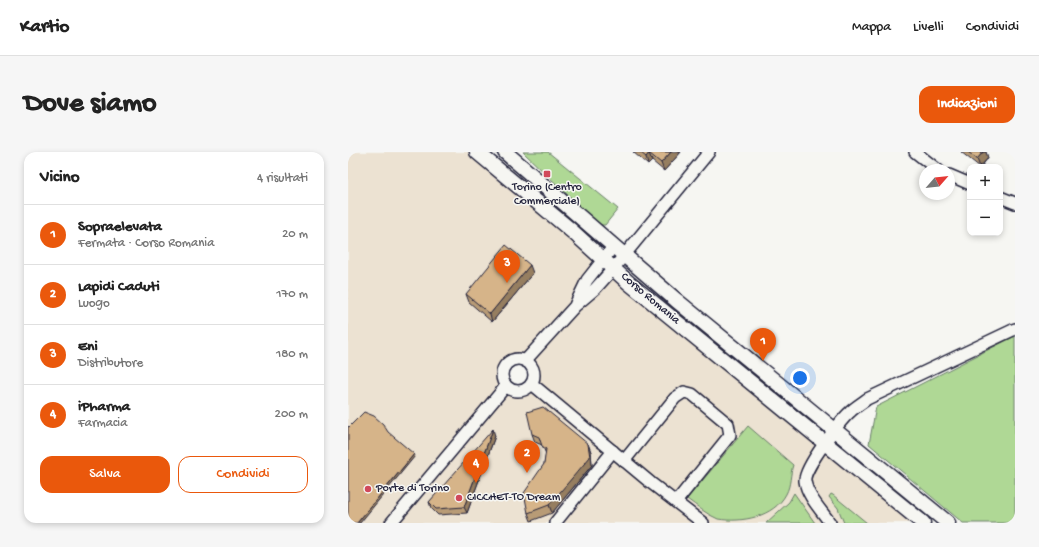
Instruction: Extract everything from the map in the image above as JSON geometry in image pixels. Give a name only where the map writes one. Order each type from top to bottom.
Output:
[{"type":"main road","name":"Corso Romania","points":[[477,152],[608,264],[923,523]]},
{"type":"main road","name":"Corso Romania","points":[[505,152],[584,220],[624,257],[948,523]]},
{"type":"street","points":[[608,264],[624,257],[709,152]]},
{"type":"street","points":[[915,152],[930,164]]},
{"type":"street","points":[[955,178],[967,183]]},
{"type":"street","points":[[1003,198],[1015,203]]},
{"type":"street","points":[[525,361],[575,306],[595,289],[608,264],[613,247]]},
{"type":"street","points":[[830,523],[809,492],[804,476],[825,443],[850,411],[867,399],[1015,329]]},
{"type":"street","points":[[514,360],[525,361],[533,370],[534,375],[532,384],[528,388],[519,392],[506,386],[502,377],[504,368],[514,360]]},
{"type":"street","points":[[532,384],[624,461],[704,523]]},
{"type":"street","points":[[391,523],[506,386]]},
{"type":"street","points":[[624,461],[675,398],[684,392],[692,394],[728,424],[730,428],[730,435],[676,502]]},
{"type":"street","points":[[555,523],[613,451]]},
{"type":"shaded area","points":[[348,152],[477,152],[603,259],[575,305],[613,269],[922,523],[348,523]],"holes":[[[518,359],[528,362],[534,375],[528,388],[519,392],[510,389],[503,382],[502,377],[504,367],[507,363]]]},
{"type":"green space","points":[[523,152],[548,152],[618,209],[605,225],[599,225]]},
{"type":"green space","points":[[1015,336],[1015,523],[963,523],[869,444],[876,407]]},
{"type":"green space","points":[[748,426],[793,465],[789,487],[781,502],[766,513],[747,519],[718,519],[687,499]]},
{"type":"green space","points":[[794,493],[815,523],[766,523],[789,502]]},
{"type":"green space","points":[[831,494],[867,523],[844,523],[838,508],[829,497]]},
{"type":"building","points":[[640,152],[671,152],[661,163],[649,153],[646,157]]},
{"type":"building","points":[[968,152],[983,152],[977,159]]},
{"type":"building","points":[[506,245],[530,265],[490,314],[466,294]]},
{"type":"building","points":[[543,407],[588,444],[590,457],[549,505],[528,513],[524,493],[544,464],[546,449],[542,446],[539,437],[532,434],[527,412]]},
{"type":"building","name":"Porte di Torino","points":[[364,412],[374,416],[383,424],[388,432],[414,454],[357,523],[348,523],[348,426],[349,427]]},
{"type":"building","points":[[493,429],[464,507],[436,509],[429,502]]},
{"type":"place","name":"Torino (Centro Commerciale)","points":[[547,174]]},
{"type":"place","name":"Eni","points":[[507,283]]},
{"type":"place","name":"Sopraelevata","points":[[763,361]]},
{"type":"place","name":"Lapidi Caduti","points":[[527,473]]},
{"type":"place","name":"iPharma","points":[[476,483]]},
{"type":"place","name":"Porte di Torino","points":[[368,489]]},
{"type":"place","name":"CICCHET-TO Dream","points":[[459,498]]}]
